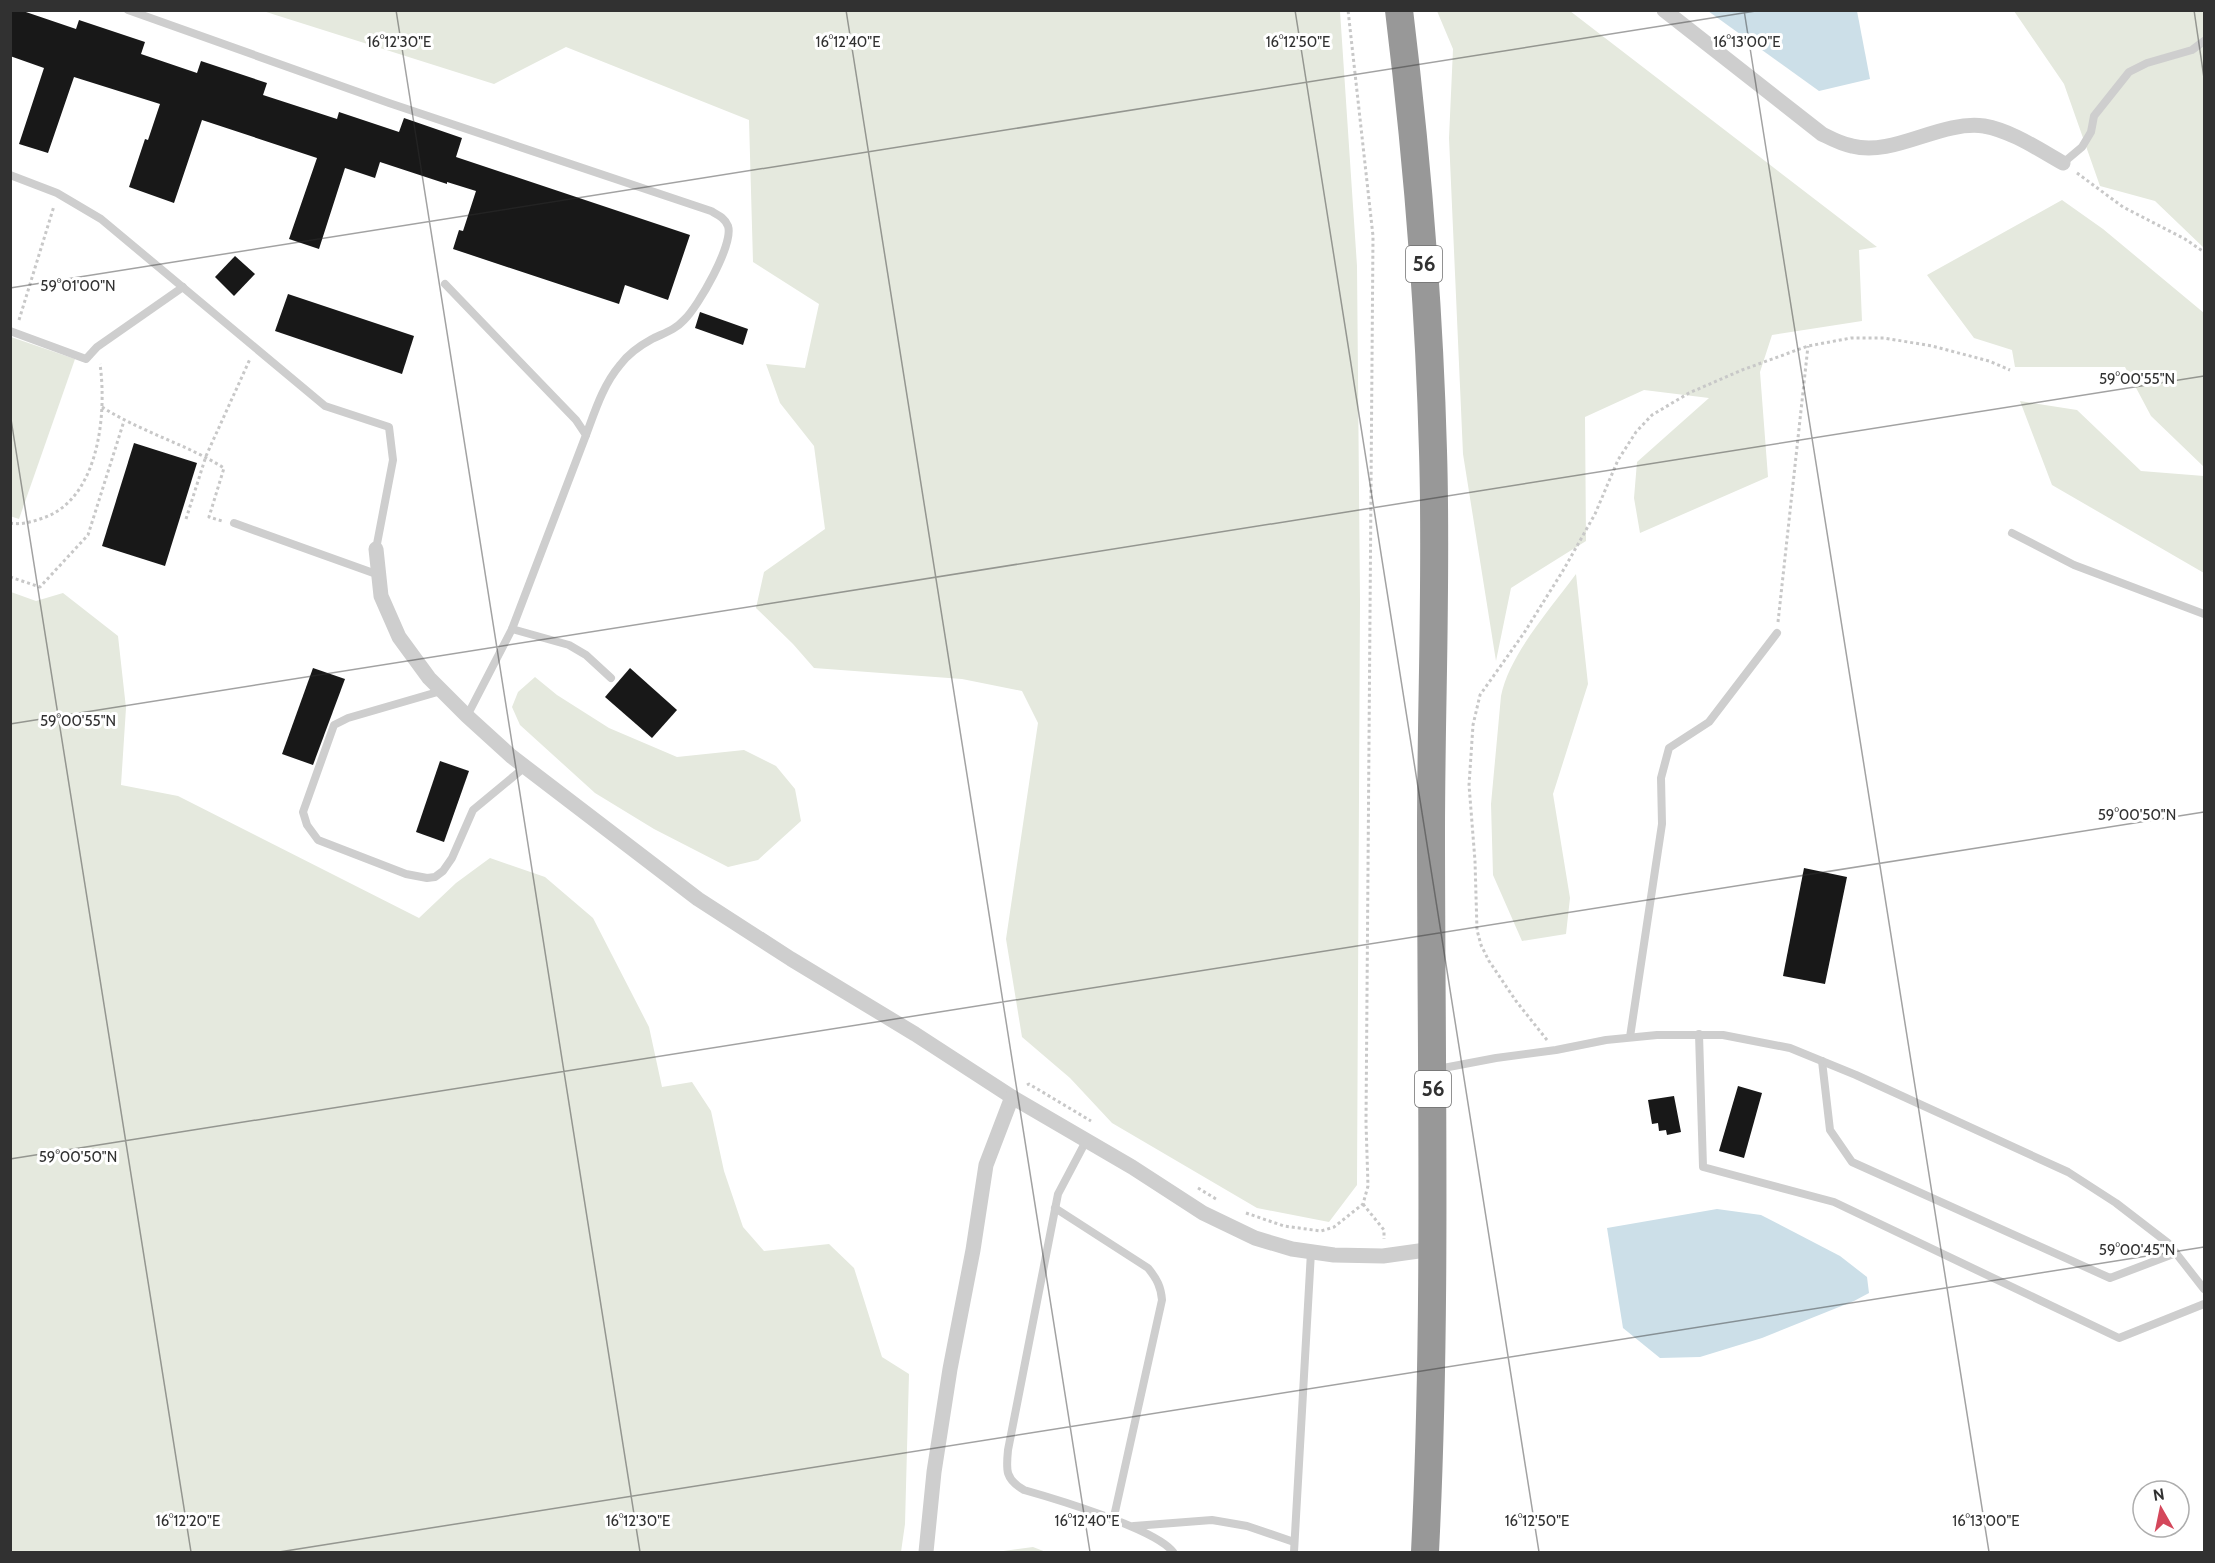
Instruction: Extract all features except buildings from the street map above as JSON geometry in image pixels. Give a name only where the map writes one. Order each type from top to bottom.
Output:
[{"type":"highway","name":"56","points":[[1399,10],[1412,118],[1422,237],[1433,453],[1435,625],[1431,828],[1433,1249],[1425,1552]]},
{"type":"street","points":[[1664,10],[1822,134],[1839,142],[1854,147],[1872,148],[1962,126],[1983,126],[2002,131],[2030,144],[2063,164]]},
{"type":"street","points":[[376,549],[381,596],[399,637],[429,678],[467,717],[525,767],[698,899],[1012,1097],[1132,1167],[1203,1213],[1255,1238],[1292,1249],[1334,1255],[1383,1256],[1433,1249]]},
{"type":"street","points":[[926,1552],[934,1472],[948,1380],[973,1251],[986,1165],[1012,1097]]},
{"type":"lane","points":[[128,10],[389,103],[711,211],[722,217],[727,224],[729,233],[726,249],[711,279],[685,320],[635,350],[620,364],[608,382],[512,629],[467,717]]},
{"type":"lane","points":[[2063,164],[2082,147],[2091,132],[2094,116],[2129,72],[2147,63],[2192,50],[2205,41]]},
{"type":"lane","points":[[10,176],[57,193],[102,219],[325,406],[388,427],[393,460],[376,549]]},
{"type":"lane","points":[[444,284],[576,420],[586,435]]},
{"type":"lane","points":[[13,332],[86,359],[97,347],[183,287]]},
{"type":"lane","points":[[234,524],[379,575]]},
{"type":"lane","points":[[2012,534],[2074,565],[2205,614]]},
{"type":"lane","points":[[512,629],[569,645],[585,655],[611,678]]},
{"type":"lane","points":[[1630,1037],[1662,824],[1661,778],[1669,748],[1709,722],[1777,633]]},
{"type":"lane","points":[[441,691],[348,718],[334,725],[303,812],[307,825],[318,840],[406,874],[427,878],[435,877],[443,872],[452,858],[473,810],[525,767]]},
{"type":"lane","points":[[1700,1034],[1703,1167],[1834,1202],[2119,1338],[2205,1304]]},
{"type":"lane","points":[[1433,1070],[1630,1037],[1723,1035],[1790,1048],[2068,1172],[2116,1203],[2168,1244],[2205,1289]]},
{"type":"lane","points":[[1822,1061],[1830,1130],[1852,1162],[2110,1278],[2176,1253]]},
{"type":"lane","points":[[1086,1141],[1058,1194],[1006,1469],[1015,1484],[1024,1490],[1130,1527],[1156,1538],[1173,1552]]},
{"type":"lane","points":[[1055,1208],[1148,1268],[1161,1289],[1162,1300],[1113,1521]]},
{"type":"lane","points":[[1294,1552],[1311,1252]]},
{"type":"lane","points":[[1130,1527],[1212,1520],[1247,1526],[1294,1542]]},
{"type":"path","points":[[1242,1212],[1284,1226],[1321,1231],[1334,1227],[1363,1204],[1368,1186],[1366,1112],[1373,236],[1348,10]]},
{"type":"path","points":[[2063,164],[2123,207],[2205,252]]},
{"type":"path","points":[[13,332],[57,193]]},
{"type":"path","points":[[1556,1050],[1516,1001],[1481,945],[1478,930],[1469,785],[1473,725],[1480,695],[1524,633],[1564,569],[1595,514],[1618,460],[1636,432],[1652,415],[1689,393],[1742,370],[1808,346],[1851,338],[1884,338],[1932,346],[1989,361],[2010,370]]},
{"type":"path","points":[[1777,633],[1808,346]]},
{"type":"path","points":[[10,524],[31,522],[54,515],[70,501],[85,480],[100,435],[102,374],[97,347]]},
{"type":"path","points":[[186,519],[206,456],[255,348]]},
{"type":"path","points":[[102,407],[124,421],[206,456],[224,468],[209,517],[234,524]]},
{"type":"path","points":[[10,577],[40,587],[88,535],[124,421]]},
{"type":"path","points":[[1012,1097],[1022,1087],[1029,1084],[1092,1122]]},
{"type":"path","points":[[1191,1184],[1221,1202]]},
{"type":"path","points":[[1363,1204],[1384,1230],[1383,1256]]},
{"type":"shaded area","points":[[263,11],[1340,11],[1357,266],[1360,601],[1357,1185],[1329,1222],[1257,1208],[1112,1123],[1070,1078],[1022,1037],[1006,939],[1038,723],[1022,691],[962,679],[814,668],[756,608],[764,572],[825,529],[814,446],[780,403],[766,364],[805,368],[819,304],[753,262],[749,120],[566,47],[494,84]]},
{"type":"shaded area","points":[[1437,11],[1570,11],[1877,247],[1859,250],[1862,321],[1772,335],[1760,372],[1768,477],[1640,533],[1634,498],[1637,462],[1709,398],[1644,390],[1585,417],[1586,541],[1511,588],[1496,661],[1463,454],[1449,138],[1453,49]]},
{"type":"shaded area","points":[[1708,11],[1857,11],[1870,79],[1819,91]]},
{"type":"shaded area","points":[[2014,11],[2204,11],[2204,248],[2155,201],[2100,186],[2064,84]]},
{"type":"shaded area","points":[[2062,200],[2103,229],[2204,313],[2204,467],[2151,416],[2125,367],[2015,367],[2012,350],[1974,338],[1927,275]]},
{"type":"shaded area","points":[[11,337],[75,359],[19,519],[10,516]]},
{"type":"shaded area","points":[[2020,401],[2077,410],[2141,471],[2204,476],[2204,573],[2052,485]]},
{"type":"shaded area","points":[[1576,574],[1588,684],[1553,794],[1570,898],[1566,934],[1522,941],[1493,875],[1491,804],[1501,696],[1505,680],[1522,648]]},
{"type":"shaded area","points":[[11,592],[36,601],[63,593],[118,636],[126,708],[121,785],[178,796],[419,918],[456,883],[490,858],[545,877],[593,918],[649,1027],[662,1087],[692,1082],[711,1111],[724,1171],[743,1227],[764,1251],[829,1244],[854,1268],[882,1357],[909,1374],[905,1524],[901,1552],[11,1552]]},
{"type":"shaded area","points":[[535,677],[557,695],[609,728],[677,757],[744,750],[776,766],[795,789],[801,821],[758,860],[728,867],[654,829],[595,793],[520,725],[512,707],[518,692]]},
{"type":"shaded area","points":[[1717,1209],[1761,1215],[1840,1256],[1867,1277],[1869,1293],[1762,1338],[1700,1357],[1660,1358],[1623,1328],[1607,1228]]},
{"type":"shaded area","points":[[1033,1547],[1046,1552],[996,1552]]}]
